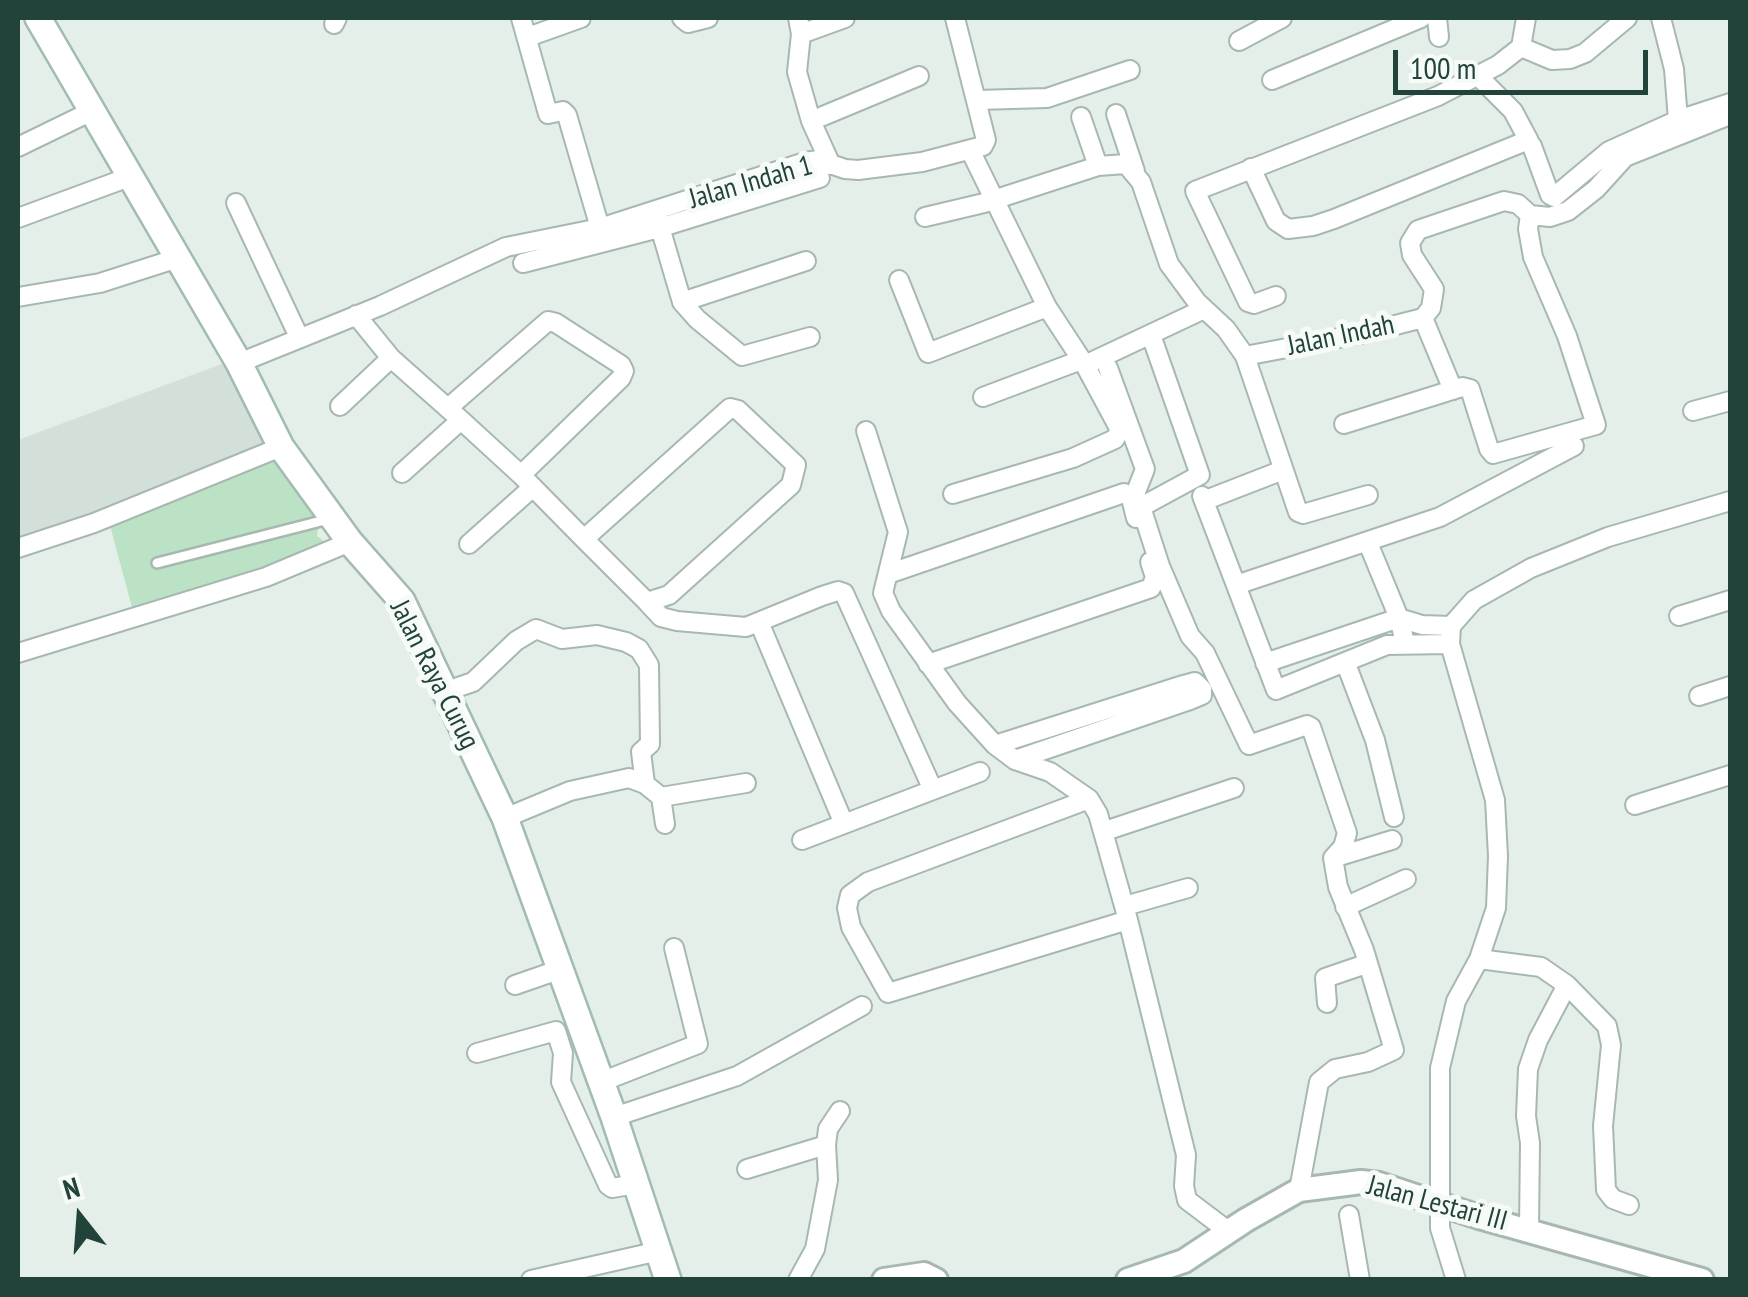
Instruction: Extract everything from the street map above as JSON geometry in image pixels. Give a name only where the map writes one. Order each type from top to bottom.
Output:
[{"type":"main road","name":"Jalan Raya Curug","points":[[38,18],[239,363],[281,447],[350,542],[402,601],[505,818],[614,1117],[668,1280]]},
{"type":"street","points":[[521,18],[548,114],[563,111],[568,115],[600,228]]},
{"type":"street","points":[[528,37],[580,18]]},
{"type":"street","points":[[682,18],[688,23],[708,18]]},
{"type":"street","points":[[825,172],[796,62],[800,26],[845,18]]},
{"type":"street","points":[[953,494],[1073,458],[1120,434],[1120,426],[1083,363],[1046,308],[971,152],[986,140],[955,18]]},
{"type":"street","points":[[1240,41],[1282,18]]},
{"type":"street","points":[[1365,18],[1374,38]]},
{"type":"street","points":[[1272,80],[1421,18]]},
{"type":"street","points":[[1437,18],[1439,37]]},
{"type":"street","points":[[1276,296],[1254,304],[1248,302],[1195,193],[1197,189],[1438,96],[1521,47],[1526,18]]},
{"type":"street","points":[[1521,47],[1552,60],[1570,59],[1585,52],[1627,18]]},
{"type":"street","points":[[1660,18],[1674,69],[1678,120]]},
{"type":"street","points":[[977,100],[1047,98],[1130,70]]},
{"type":"street","points":[[1477,75],[1512,111],[1554,197],[1609,150],[1730,103]]},
{"type":"street","points":[[811,121],[918,76]]},
{"type":"street","points":[[18,147],[94,110]]},
{"type":"street","points":[[1116,114],[1169,264],[1245,356],[1296,508],[1302,514],[1368,494]]},
{"type":"street","name":"Jalan Indah","points":[[1245,356],[1423,318],[1431,308],[1434,289],[1412,255],[1410,242],[1418,230],[1504,201],[1518,204],[1530,215],[1550,217],[1568,212],[1596,189],[1624,157],[1730,115]]},
{"type":"street","points":[[1081,117],[1098,166]]},
{"type":"street","points":[[1251,168],[1276,221],[1299,229],[1373,204],[1529,141]]},
{"type":"street","name":"Jalan Indah 1","points":[[239,363],[439,279],[484,255],[600,228],[658,220],[804,162],[820,160],[825,172],[922,162],[971,152]]},
{"type":"street","points":[[925,217],[995,200],[1098,166],[1126,164],[1135,171]]},
{"type":"street","points":[[18,218],[132,176]]},
{"type":"street","points":[[236,203],[299,337]]},
{"type":"street","points":[[1344,424],[1462,386],[1470,389],[1488,449],[1493,454],[1596,425],[1567,336],[1533,257],[1530,215]]},
{"type":"street","points":[[523,262],[658,220],[682,302],[696,319],[742,356],[810,337]]},
{"type":"street","points":[[18,297],[100,283],[178,258]]},
{"type":"street","points":[[682,302],[806,261]]},
{"type":"street","points":[[898,280],[928,353],[1046,308]]},
{"type":"street","points":[[982,397],[1083,363],[1204,308]]},
{"type":"street","points":[[356,315],[392,358],[527,481],[660,617],[746,627],[822,596],[844,593],[934,790]]},
{"type":"street","points":[[1423,318],[1453,390]]},
{"type":"street","points":[[402,473],[454,414],[548,321],[621,365],[621,378],[470,544]]},
{"type":"street","points":[[1150,335],[1200,475],[1141,508],[1160,566],[1190,636],[1205,653],[1249,745],[1310,727],[1346,833],[1343,847],[1333,858]]},
{"type":"street","points":[[340,406],[392,358]]},
{"type":"street","points":[[928,664],[1151,588],[1156,582],[1132,502],[1144,469],[1108,368]]},
{"type":"street","points":[[1693,411],[1730,400]]},
{"type":"street","points":[[584,539],[730,408],[738,410],[796,465],[791,485],[669,595],[647,602]]},
{"type":"street","points":[[866,431],[898,532],[884,600],[956,703],[995,745],[1016,760],[1050,772],[1088,799],[1105,831],[1186,1156],[1187,1200],[1228,1231]]},
{"type":"street","points":[[1236,586],[1440,518],[1574,446]]},
{"type":"street","points":[[18,548],[281,447]]},
{"type":"street","points":[[1283,470],[1206,497],[1278,691],[1372,650],[1450,635],[1474,600],[1531,568],[1608,537],[1730,501]]},
{"type":"street","points":[[888,574],[1124,494]]},
{"type":"street","points":[[18,652],[266,577],[350,542]]},
{"type":"street","points":[[1368,543],[1399,618],[1405,644]]},
{"type":"street","points":[[669,595],[677,621]]},
{"type":"street","points":[[1679,616],[1730,600]]},
{"type":"street","points":[[1265,663],[1399,618],[1450,635]]},
{"type":"street","points":[[759,622],[844,824]]},
{"type":"street","points":[[444,692],[473,682],[516,641],[536,629],[558,639],[598,635],[626,642],[639,649],[649,665],[650,744],[641,752],[645,784]]},
{"type":"street","points":[[1450,635],[1494,800],[1498,856],[1496,908],[1479,959],[1456,1001],[1440,1068],[1440,1228],[1456,1280]]},
{"type":"street","points":[[1346,664],[1375,740],[1394,817]]},
{"type":"street","points":[[995,745],[1194,682],[1202,689],[1202,695],[1190,700],[1016,760]]},
{"type":"street","points":[[1699,696],[1730,686]]},
{"type":"street","points":[[802,840],[980,772]]},
{"type":"street","points":[[1634,805],[1730,775]]},
{"type":"street","points":[[505,818],[570,791],[629,778],[645,784],[660,797],[665,824]]},
{"type":"street","points":[[660,797],[746,783]]},
{"type":"street","points":[[1105,831],[1234,788]]},
{"type":"street","points":[[1088,799],[868,882],[850,895],[851,927],[888,993],[1126,913],[1188,888]]},
{"type":"street","points":[[1333,858],[1392,840]]},
{"type":"street","points":[[1299,1190],[1319,1082],[1335,1069],[1368,1062],[1394,1050],[1356,928],[1345,907],[1333,858]]},
{"type":"street","points":[[1345,907],[1406,879]]},
{"type":"street","points":[[601,1082],[698,1044],[674,948]]},
{"type":"street","points":[[1479,959],[1541,967],[1567,985],[1610,1032],[1603,1126],[1606,1190],[1613,1200],[1629,1205]]},
{"type":"street","points":[[1327,1003],[1324,978],[1366,964]]},
{"type":"street","points":[[515,985],[560,969]]},
{"type":"street","points":[[1529,1229],[1528,1069],[1538,1040],[1567,985]]},
{"type":"street","points":[[614,1117],[737,1076],[862,1006]]},
{"type":"street","points":[[478,1052],[556,1030],[563,1053],[561,1082],[608,1185],[612,1188],[636,1184]]},
{"type":"street","points":[[798,1280],[815,1249],[828,1180],[828,1129],[840,1111]]},
{"type":"street","points":[[747,1169],[826,1145]]},
{"type":"street","name":"Jalan Lestari III","points":[[1128,1280],[1184,1261],[1299,1190],[1361,1182],[1702,1280]]},
{"type":"street","points":[[1349,1215],[1360,1280]]},
{"type":"street","points":[[531,1280],[658,1251]]},
{"type":"street","points":[[884,1280],[924,1274],[936,1280]]},
{"type":"lane","points":[[157,563],[332,518]]},
{"type":"shaded area","points":[[235,359],[290,446],[18,542],[18,440]]},
{"type":"green space","points":[[290,446],[322,502],[317,536],[345,556],[137,626],[108,518]]}]
